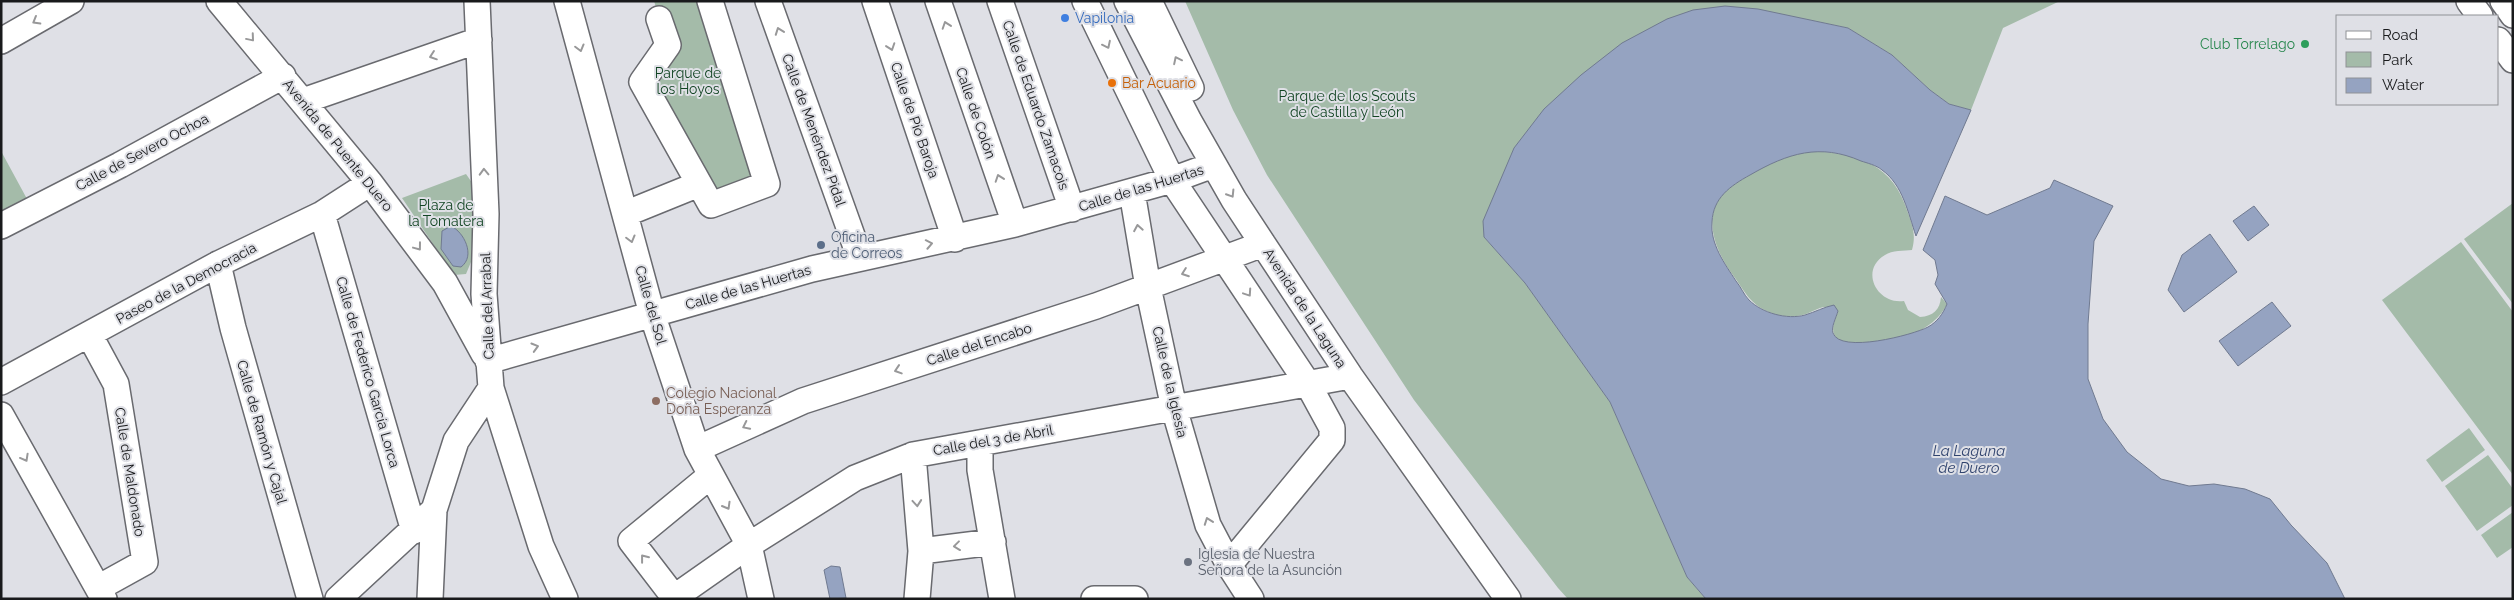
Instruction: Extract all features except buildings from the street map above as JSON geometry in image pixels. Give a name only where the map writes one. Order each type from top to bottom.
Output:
[{"type":"street","points":[[1,41],[71,1]]},
{"type":"street","name":"Avenida de Puente Duero","points":[[219,1],[370,183],[445,283],[488,361]]},
{"type":"street","name":"Calle del Arrabal","points":[[477,1],[486,214],[484,294],[491,388],[542,546],[565,599]]},
{"type":"street","name":"Calle del Sol","points":[[567,1],[652,314],[697,449],[749,545],[761,599]]},
{"type":"street","points":[[659,19],[668,45],[642,82],[711,205],[767,184],[710,1]]},
{"type":"street","name":"Calle de Menéndez Pidal","points":[[768,1],[860,258]]},
{"type":"street","name":"Calle de Pío Baroja","points":[[875,1],[956,239]]},
{"type":"street","name":"Calle de Colón","points":[[938,1],[1015,224]]},
{"type":"street","name":"Calle de Eduardo Zamacois","points":[[1000,1],[1072,209]]},
{"type":"street","points":[[1085,1],[1172,180],[1308,384],[1332,428],[1332,440],[1230,565]]},
{"type":"street","name":"Avenida de la Laguna","points":[[1127,1],[1213,165],[1263,244],[1350,376],[1508,599]]},
{"type":"street","name":"Avenida de la Laguna","points":[[1149,1],[1207,122],[1294,266],[1409,435],[1512,582],[1527,599]]},
{"type":"street","points":[[2469,1],[2479,15]]},
{"type":"street","points":[[2503,1],[2513,15]]},
{"type":"street","points":[[303,101],[479,40]]},
{"type":"street","points":[[2499,41],[2513,60]]},
{"type":"street","name":"Calle de Severo Ochoa","points":[[1,226],[120,165],[282,76]]},
{"type":"street","points":[[1144,120],[1179,102]]},
{"type":"street","name":"Calle de las Huertas","points":[[488,361],[812,269],[956,239],[1072,209],[1172,180],[1213,165]]},
{"type":"street","name":"Paseo de la Democracia","points":[[1,382],[218,264],[322,214],[370,183]]},
{"type":"street","points":[[625,214],[699,184]]},
{"type":"street","name":"Calle de la Iglesia","points":[[1132,192],[1148,287],[1174,408],[1208,525],[1251,599]]},
{"type":"street","name":"Calle de Federico García Lorca","points":[[322,214],[414,531]]},
{"type":"street","name":"Calle del Encabo","points":[[697,449],[803,401],[1096,306],[1263,244]]},
{"type":"street","name":"Calle de Ramón y Cajal","points":[[218,264],[233,328],[310,599]]},
{"type":"street","points":[[451,294],[471,298],[484,294]]},
{"type":"street","name":"Calle de Maldonado","points":[[90,334],[116,384],[145,562],[101,593]]},
{"type":"street","name":"Calle del 3 de Abril","points":[[673,598],[749,545],[855,478],[913,455],[1350,376]]},
{"type":"street","points":[[430,599],[434,510],[456,441],[491,388]]},
{"type":"street","points":[[1,415],[101,593]]},
{"type":"street","points":[[980,443],[980,470],[1002,599]]},
{"type":"street","points":[[913,455],[921,551],[918,599]]},
{"type":"street","points":[[673,598],[631,541],[710,476]]},
{"type":"street","points":[[338,599],[414,531],[434,510]]},
{"type":"street","points":[[921,551],[992,542]]},
{"type":"street","points":[[1094,599],[1135,599]]},
{"type":"green space","name":"Parque de los Hoyos","points":[[654,1],[703,1],[759,187],[711,205],[645,79],[668,45]]},
{"type":"green space","name":"Parque de los Scouts de Castilla y León","points":[[1185,1],[2060,1],[2003,28],[1971,110],[1949,104],[1930,90],[1892,55],[1848,28],[1803,19],[1484,237],[1525,283],[1610,402],[1687,577],[1706,599],[1568,599],[1414,400],[1267,175],[1233,110]]},
{"type":"green space","points":[[1,151],[33,210],[1,226]]},
{"type":"green space","points":[[1813,151],[1846,155],[1872,165],[1884,173],[1902,196],[1913,227],[1914,240],[1912,250],[1895,251],[1885,255],[1877,261],[1872,277],[1879,292],[1886,298],[1894,301],[1904,301],[1908,310],[1920,317],[1935,312],[1941,297],[1947,304],[1939,316],[1928,326],[1915,333],[1885,341],[1839,341],[1833,330],[1838,311],[1824,307],[1797,316],[1773,314],[1753,302],[1729,269],[1718,249],[1712,226],[1716,205],[1722,195],[1736,183],[1767,165],[1789,156]]},
{"type":"green space","name":"Plaza de la Tomatera","points":[[466,174],[475,187],[471,262],[466,274],[454,275],[402,198]]},
{"type":"green space","points":[[2513,203],[2513,304],[2464,239]]},
{"type":"green space","points":[[2461,242],[2513,312],[2513,475],[2382,300]]},
{"type":"green space","points":[[2469,428],[2485,450],[2442,482],[2426,460]]},
{"type":"green space","points":[[2488,455],[2513,489],[2513,505],[2477,531],[2445,486]]},
{"type":"green space","points":[[2513,512],[2513,547],[2497,558],[2481,535]]},
{"type":"water","name":"La Laguna de Duero","points":[[1725,6],[1758,9],[1848,28],[1892,55],[1930,90],[1949,104],[1971,110],[1916,236],[1900,191],[1889,176],[1877,167],[1846,156],[1818,152],[1791,156],[1764,167],[1729,188],[1719,199],[1713,214],[1713,238],[1723,261],[1754,305],[1768,312],[1790,317],[1805,315],[1834,305],[1838,311],[1833,325],[1833,333],[1838,339],[1849,342],[1878,341],[1908,334],[1934,323],[1942,314],[1947,304],[1935,284],[1938,275],[1935,260],[1923,250],[1945,196],[1987,215],[2050,188],[2054,180],[2113,206],[2094,241],[2088,324],[2088,379],[2103,419],[2127,452],[2161,479],[2189,486],[2214,484],[2245,489],[2270,499],[2291,525],[2327,563],[2345,599],[1706,599],[1687,577],[1610,402],[1525,283],[1484,237],[1483,221],[1514,148],[1544,109],[1581,75],[1622,43],[1667,19],[1693,10]]},
{"type":"water","points":[[2254,206],[2269,225],[2248,241],[2233,221]]},
{"type":"water","points":[[451,226],[460,233],[467,245],[468,257],[461,267],[453,266],[441,249],[442,231]]},
{"type":"water","points":[[2210,234],[2237,272],[2184,312],[2168,290],[2182,255]]},
{"type":"water","points":[[2272,302],[2291,326],[2238,366],[2219,341]]},
{"type":"water","points":[[831,566],[840,567],[846,598],[830,599],[824,570]]},
{"type":"place","name":"Vapilonia","points":[[1065,18]]},
{"type":"place","name":"Club Torrelago","points":[[2305,44]]},
{"type":"place","name":"Bar Acuario","points":[[1112,83]]},
{"type":"place","name":"Oficina de Correos","points":[[821,245]]},
{"type":"place","name":"Colegio Nacional Doña Esperanza","points":[[656,401]]},
{"type":"place","name":"Iglesia de Nuestra Señora de la Asunción","points":[[1188,562]]}]
